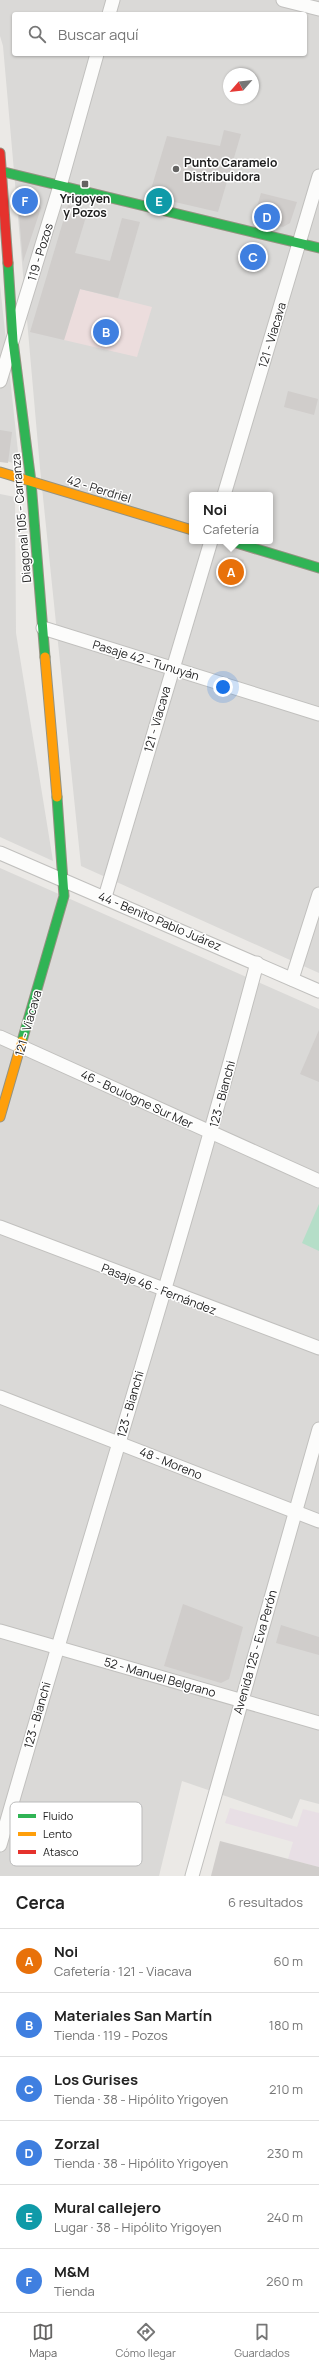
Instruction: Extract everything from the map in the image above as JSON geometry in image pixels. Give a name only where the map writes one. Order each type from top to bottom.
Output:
[{"type":"street","points":[[109,12],[112,0]]},
{"type":"street","points":[[283,0],[319,8]]},
{"type":"street","name":"119 - Pozos","points":[[0,381],[60,186],[96,56]]},
{"type":"street","name":"Diagonal 105 - Carranza","points":[[0,153],[13,341],[31,482],[64,882]]},
{"type":"street","points":[[1,172],[319,248]]},
{"type":"street","name":"121 - Viacava","points":[[225,492],[319,176]]},
{"type":"street","name":"42 - Perdriel","points":[[0,472],[189,529]]},
{"type":"street","name":"121 - Viacava","points":[[105,897],[209,544]]},
{"type":"street","points":[[240,544],[319,568]]},
{"type":"street","name":"Pasaje 42 - Tunuyán","points":[[42,628],[172,667],[319,714]]},
{"type":"street","name":"44 - Benito Pablo Juárez","points":[[0,853],[64,882],[105,897],[319,991]]},
{"type":"street","name":"121 - Viacava","points":[[0,1117],[64,896],[64,882]]},
{"type":"street","points":[[292,979],[319,894]]},
{"type":"street","name":"123 - Bianchi","points":[[12,1802],[56,1647],[119,1442],[163,1290],[212,1133],[257,963]]},
{"type":"street","name":"46 - Boulogne Sur Mer","points":[[0,1037],[319,1181]]},
{"type":"street","name":"Pasaje 46 - Fernández","points":[[0,1227],[319,1348]]},
{"type":"street","name":"48 - Moreno","points":[[0,1397],[319,1521]]},
{"type":"street","name":"Avenida 125 - Eva Perón","points":[[192,1876],[319,1428]]},
{"type":"street","name":"52 - Manuel Belgrano","points":[[0,1631],[319,1723]]},
{"type":"street","name":"123 - Bianchi","points":[[0,1845],[10,1810]]},
{"type":"shaded area","points":[[0,0],[319,0],[319,973],[81,866],[40,468],[3,46],[0,36]]},
{"type":"shaded area","points":[[0,285],[19,461],[13,463],[0,459]]},
{"type":"shaded area","points":[[80,289],[152,307],[137,357],[64,340]]},
{"type":"shaded area","points":[[0,494],[15,497],[16,633],[53,861],[0,837]]},
{"type":"shaded area","points":[[0,868],[319,1009],[319,1804],[300,1799],[292,1819],[182,1781],[159,1876],[0,1876]]},
{"type":"shaded area","points":[[230,1808],[297,1827],[303,1809],[319,1813],[319,1867],[288,1859],[293,1842],[225,1823]]},
{"type":"green space","points":[[319,1204],[319,1251],[302,1243]]},
{"type":"building","points":[[224,130],[241,134],[218,212],[149,196],[167,136],[220,146]]},
{"type":"building","points":[[261,193],[297,202],[290,223],[283,227],[253,220]]},
{"type":"building","points":[[25,195],[37,198],[41,208],[23,262],[18,203]]},
{"type":"building","points":[[68,205],[88,210],[75,253],[110,261],[122,218],[140,222],[118,298],[80,289],[64,340],[30,332]]},
{"type":"building","points":[[248,247],[262,251],[257,268],[243,264]]},
{"type":"building","points":[[288,391],[318,399],[314,415],[284,407]]},
{"type":"building","points":[[0,430],[12,432],[8,463],[0,462]]},
{"type":"building","points":[[233,557],[244,560],[236,585],[219,580],[224,563]]},
{"type":"building","points":[[319,1030],[319,1082],[300,1074]]},
{"type":"building","points":[[183,1604],[243,1627],[229,1679],[221,1683],[164,1666]]},
{"type":"building","points":[[281,1625],[319,1637],[319,1655],[276,1643]]},
{"type":"building","points":[[220,1841],[319,1867],[319,1876],[211,1876]]},
{"type":"traffic: fast","points":[[0,171],[319,248]]},
{"type":"traffic: fast","points":[[8,263],[13,341],[31,482],[45,657]]},
{"type":"traffic: fast","points":[[240,544],[319,568]]},
{"type":"traffic: fast","points":[[22,1041],[64,896],[57,797]]},
{"type":"traffic: slow","points":[[0,472],[189,529]]},
{"type":"traffic: slow","points":[[45,657],[57,797]]},
{"type":"traffic: slow","points":[[0,1117],[22,1041]]},
{"type":"traffic: jam","points":[[0,153],[8,263]]},
{"type":"place","name":"Punto Caramelo Distribuidora","points":[[176,169]]},
{"type":"place","name":"Yrigoyen y Pozos","points":[[85,184]]},
{"type":"place","name":"M&M","points":[[25,201]]},
{"type":"place","name":"Mural callejero","points":[[159,201]]},
{"type":"place","name":"Zorzal","points":[[267,217]]},
{"type":"place","name":"Los Gurises","points":[[253,257]]},
{"type":"place","name":"Materiales San Martín","points":[[106,332]]},
{"type":"place","name":"Noi","points":[[231,572]]}]
